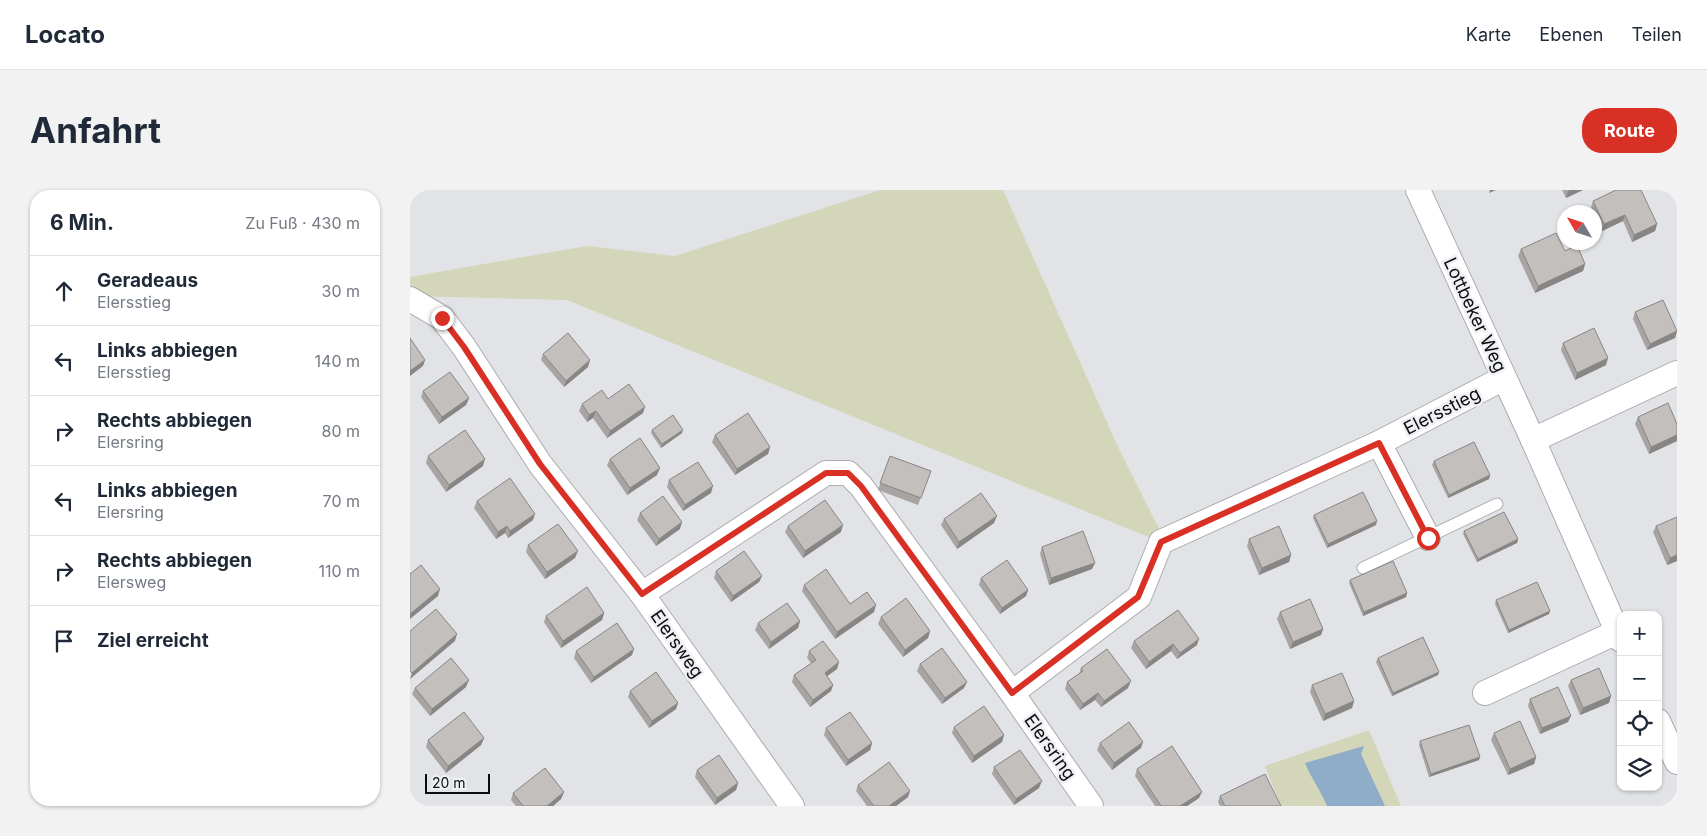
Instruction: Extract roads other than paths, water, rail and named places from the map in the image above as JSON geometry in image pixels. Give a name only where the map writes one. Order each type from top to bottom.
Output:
[{"type":"street","name":"Lottbeker Weg","points":[[1418,190],[1533,440],[1617,631]]},
{"type":"street","name":"Elersweg","points":[[410,299],[442,318],[448,325],[540,464],[642,594],[792,806]]},
{"type":"street","points":[[1533,440],[1677,373]]},
{"type":"street","name":"Elersstieg","points":[[1012,693],[1138,597],[1161,542],[1379,443],[1504,378]]},
{"type":"street","points":[[1379,443],[1428,538]]},
{"type":"street","name":"Elersring","points":[[642,594],[826,473],[848,473],[861,486],[1012,693],[1091,806]]},
{"type":"street","name":"Lottbeker Weg","points":[[1485,693],[1617,637]]},
{"type":"street","points":[[1662,730],[1677,762]]},
{"type":"lane","points":[[1364,568],[1497,504]]},
{"type":"water","points":[[1364,746],[1361,754],[1385,806],[1327,806],[1305,763]]}]
